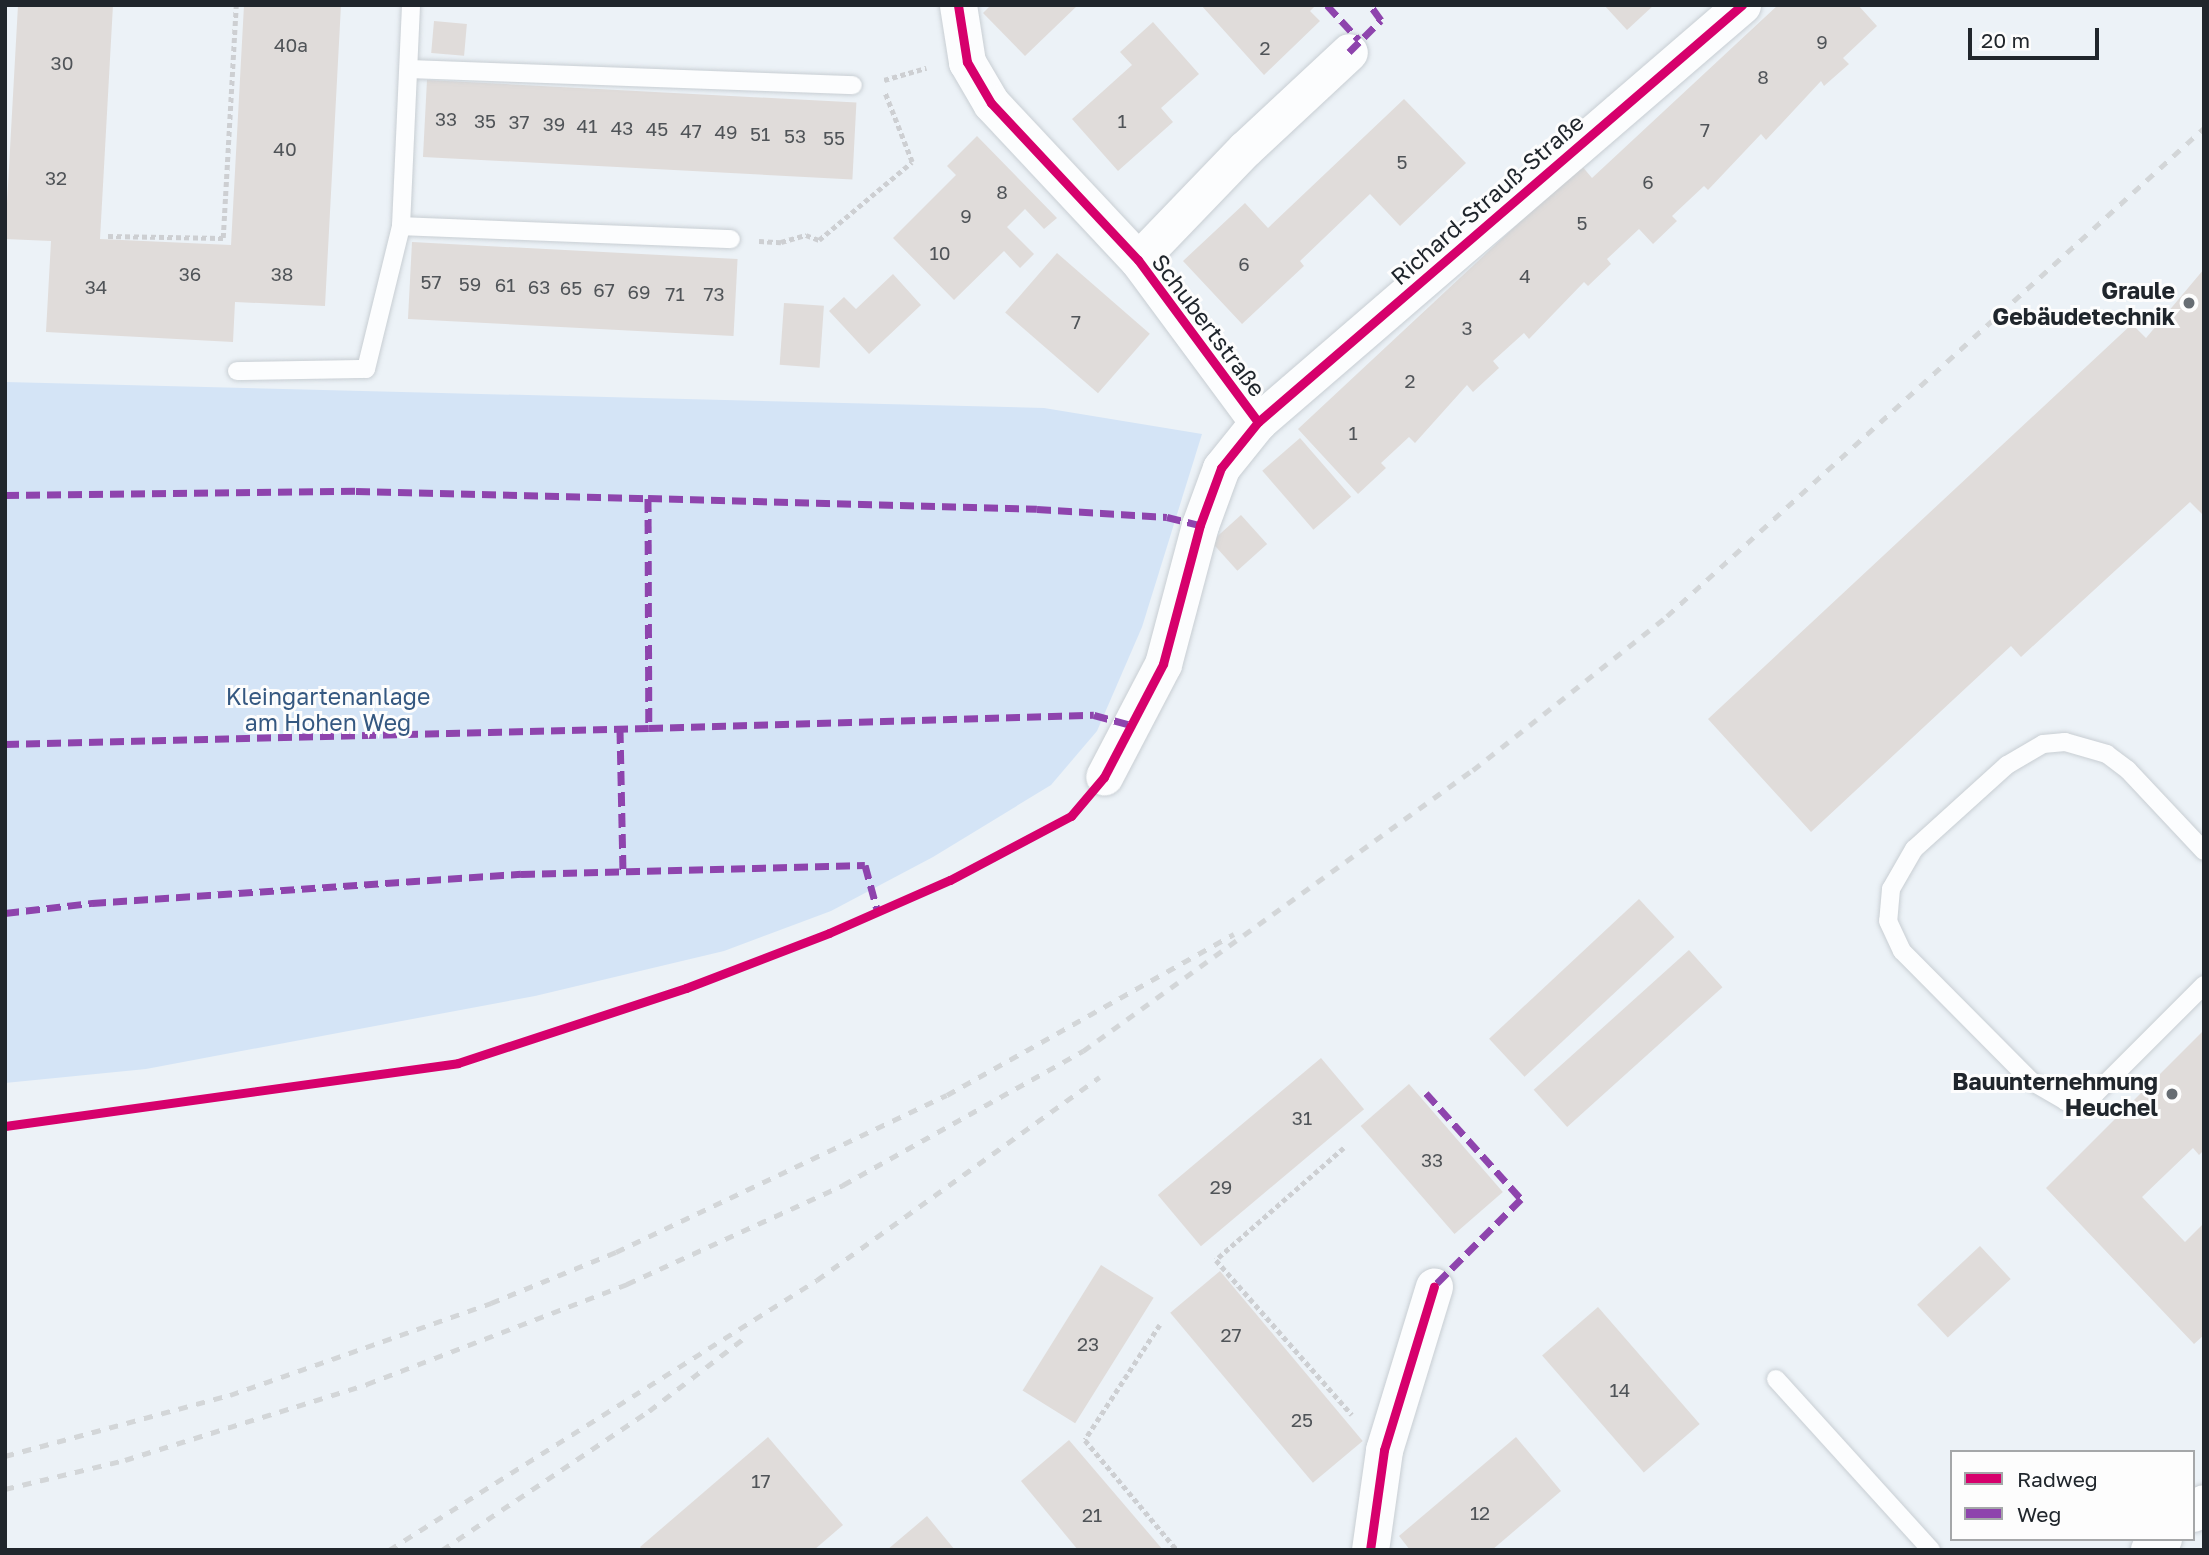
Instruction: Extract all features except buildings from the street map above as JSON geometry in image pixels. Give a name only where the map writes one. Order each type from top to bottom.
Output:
[{"type":"street","name":"Schubertstraße","points":[[958,5],[967,62],[991,103],[1138,260],[1258,422],[1221,468],[1200,525],[1163,664],[1104,778]]},
{"type":"street","name":"Richard-Strauß-Straße","points":[[1258,422],[1742,5]]},
{"type":"street","name":"Schubertstraße","points":[[1138,260],[1349,52]]},
{"type":"street","points":[[1370,1550],[1384,1450],[1434,1286]]},
{"type":"lane","points":[[237,371],[366,369],[401,226],[411,69],[411,5]]},
{"type":"lane","points":[[411,69],[853,85]]},
{"type":"lane","points":[[401,226],[731,239]]},
{"type":"lane","points":[[2204,851],[2128,770],[2107,754],[2065,743],[2043,744],[2007,765],[1914,849],[1899,869],[1888,907],[1892,936],[1902,951],[2031,1081],[2065,1101],[2095,1094],[2204,985]]},
{"type":"lane","points":[[1776,1379],[1930,1550]]},
{"type":"path","points":[[108,236],[223,238],[236,5]]},
{"type":"path","points":[[731,239],[781,242],[806,235],[819,240],[912,163],[881,81],[952,62],[967,62]]},
{"type":"path","points":[[1345,1148],[1216,1260],[1384,1450]]},
{"type":"path","points":[[1160,1325],[1085,1440],[1177,1550]]},
{"type":"green space","name":"Kleingartenanlage am Hohen Weg","points":[[5,382],[1044,408],[1202,434],[1142,627],[1097,731],[1051,785],[933,857],[831,911],[724,951],[535,996],[146,1069],[5,1083]]},
{"type":"railway","points":[[5,1489],[125,1460],[367,1384],[627,1284],[843,1185],[1083,1051],[1473,770],[1667,616],[2204,128]]},
{"type":"railway","points":[[5,1456],[230,1395],[491,1303],[616,1252],[947,1095],[1234,934]]},
{"type":"railway","points":[[389,1550],[817,1280],[1100,1077]]},
{"type":"railway","points":[[442,1550],[649,1411],[748,1335]]},
{"type":"marked path","points":[[1327,5],[1359,40]]},
{"type":"marked path","points":[[1349,52],[1381,20],[1370,5]]},
{"type":"marked path","points":[[5,495],[356,491],[648,498],[1037,509],[1167,517],[1200,525]]},
{"type":"marked path","points":[[648,498],[649,728],[1094,715],[1132,725]]},
{"type":"marked path","points":[[5,744],[649,728]]},
{"type":"marked path","points":[[620,729],[623,872]]},
{"type":"marked path","points":[[5,913],[92,903],[521,874],[865,865],[878,913]]},
{"type":"marked path","points":[[1426,1093],[1521,1199],[1434,1286]]},
{"type":"cycle path","points":[[5,1126],[458,1063],[686,988],[829,933],[950,880],[1071,816],[1104,777],[1163,664],[1200,525],[1221,468],[1258,422],[1138,260],[991,103],[967,62],[958,5]]},
{"type":"cycle path","points":[[1258,422],[1742,5]]},
{"type":"cycle path","points":[[1370,1550],[1384,1450],[1434,1286]]},
{"type":"place","name":"Graule Gebäudetechnik","points":[[2189,303]]},
{"type":"place","name":"Bauunternehmung Heuchel","points":[[2172,1094]]}]
